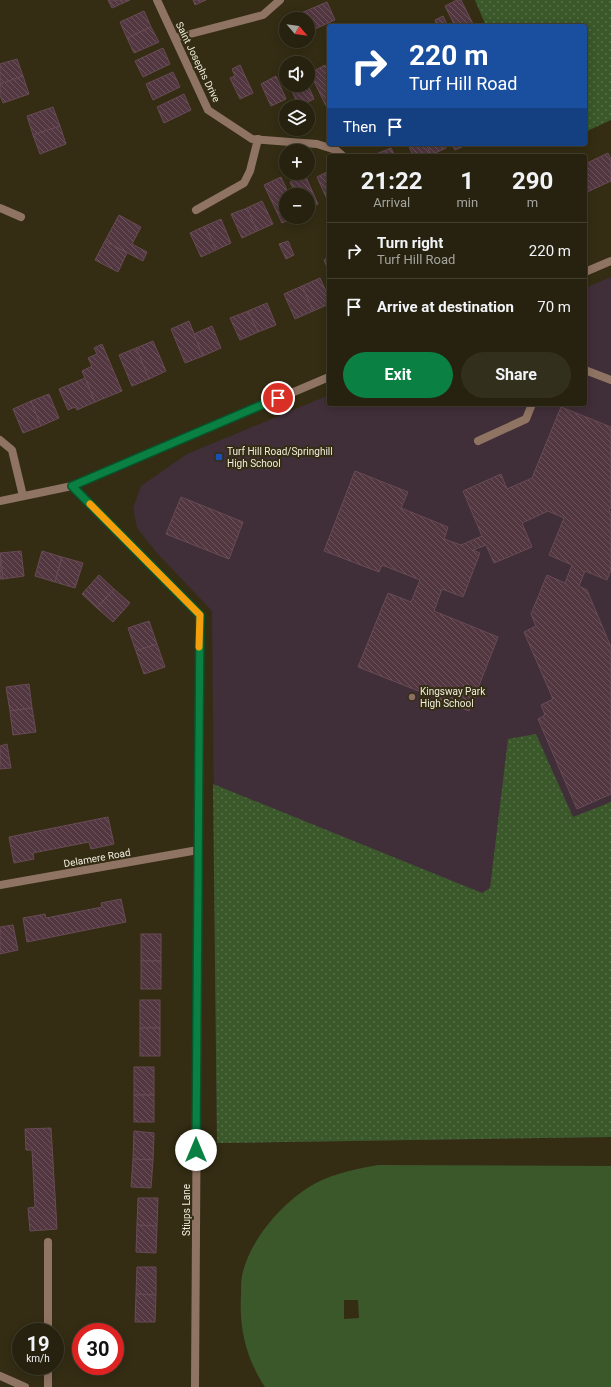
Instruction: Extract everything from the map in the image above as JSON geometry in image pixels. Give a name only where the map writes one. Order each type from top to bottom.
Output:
[{"type":"street","name":"Saint Josephs Drive","points":[[157,0],[208,110],[252,139],[327,145]]},
{"type":"street","points":[[174,38],[263,14],[280,0]]},
{"type":"street","points":[[196,210],[244,183],[250,171],[258,139]]},
{"type":"street","points":[[0,208],[20,217]]},
{"type":"street","points":[[587,271],[611,261]]},
{"type":"street","points":[[587,371],[611,380]]},
{"type":"street","points":[[0,501],[72,486],[327,378]]},
{"type":"street","points":[[478,441],[526,419],[531,406]]},
{"type":"street","points":[[0,440],[12,450],[23,496]]},
{"type":"street","name":"Stiups Lane","points":[[72,486],[200,615],[195,1387]]},
{"type":"street","name":"Delamere Road","points":[[0,885],[198,850]]},
{"type":"street","points":[[48,1242],[48,1323]]},
{"type":"street","points":[[48,1375],[48,1387]]},
{"type":"street","points":[[0,1376],[25,1387]]},
{"type":"shaded area","name":"Kingsway Park High School","points":[[611,277],[611,1137],[217,1143],[212,611],[157,553],[137,528],[133,508],[141,486],[187,454],[327,396],[327,406],[587,406],[587,287]]},
{"type":"green space","points":[[475,0],[611,0],[611,120],[587,131],[587,24],[485,24]]},
{"type":"green space","points":[[536,734],[573,817],[611,802],[611,1137],[217,1143],[213,784],[482,893],[490,888],[508,739]]},
{"type":"green space","points":[[378,1165],[611,1166],[611,1387],[265,1387],[253,1365],[245,1343],[241,1319],[242,1276],[252,1249],[260,1235],[280,1210],[304,1190],[331,1177]],"holes":[[[344,1300],[358,1300],[359,1318],[344,1319]]]},
{"type":"building","points":[[108,0],[130,0],[112,8]]},
{"type":"building","points":[[193,0],[206,0],[195,5]]},
{"type":"building","points":[[457,0],[461,0],[473,24],[454,24],[445,6]]},
{"type":"building","points":[[327,2],[335,20],[315,29],[315,12],[303,12]]},
{"type":"building","points":[[144,11],[151,27],[127,38],[120,22]]},
{"type":"building","points":[[443,16],[447,24],[436,24],[435,20]]},
{"type":"building","points":[[151,27],[159,42],[134,53],[127,38]]},
{"type":"building","points":[[163,48],[170,64],[143,77],[135,61]]},
{"type":"building","points":[[17,59],[23,76],[0,84],[0,64]]},
{"type":"building","points":[[240,65],[253,93],[240,99],[230,78],[235,76],[232,69]]},
{"type":"building","points":[[325,65],[327,70],[326,106],[315,83],[315,70]]},
{"type":"building","points":[[173,72],[180,87],[153,100],[146,84]]},
{"type":"building","points":[[23,76],[29,94],[3,103],[0,95],[0,84]]},
{"type":"building","points":[[276,76],[279,83],[279,92],[283,92],[286,99],[279,100],[279,102],[271,106],[261,84]]},
{"type":"building","points":[[292,92],[311,92],[314,99],[312,100],[296,100]]},
{"type":"building","points":[[184,94],[191,110],[164,123],[157,107]]},
{"type":"building","points":[[53,107],[60,126],[33,135],[27,116]]},
{"type":"building","points":[[60,126],[66,144],[40,154],[33,135]]},
{"type":"building","points":[[409,146],[427,146],[431,154],[412,154]]},
{"type":"building","points":[[427,146],[446,146],[446,148],[431,154]]},
{"type":"building","points":[[453,146],[464,146],[455,150]]},
{"type":"building","points":[[391,148],[394,154],[376,154]]},
{"type":"building","points":[[608,153],[611,159],[611,181],[587,192],[587,163]]},
{"type":"building","points":[[327,172],[327,199],[317,177]]},
{"type":"building","points":[[279,178],[279,180],[282,180],[286,188],[279,188],[279,217],[264,185]]},
{"type":"building","points":[[294,180],[307,180],[311,188],[293,188],[290,182]]},
{"type":"building","points":[[315,197],[318,204],[315,206]]},
{"type":"building","points":[[262,201],[273,224],[257,231],[247,208]]},
{"type":"building","points":[[247,208],[257,231],[242,238],[231,214]]},
{"type":"building","points":[[119,215],[141,227],[132,244],[147,252],[143,261],[105,241]]},
{"type":"building","points":[[221,219],[231,243],[216,250],[205,226]]},
{"type":"building","points":[[205,226],[216,250],[201,257],[190,233]]},
{"type":"building","points":[[105,241],[127,253],[118,272],[95,260]]},
{"type":"building","points":[[288,241],[294,255],[286,259],[279,244]]},
{"type":"building","points":[[327,258],[327,267],[324,260]]},
{"type":"building","points":[[320,278],[327,294],[327,305],[313,311],[302,286]]},
{"type":"building","points":[[302,286],[313,311],[295,319],[284,294]]},
{"type":"building","points":[[267,303],[276,325],[258,332],[248,311]]},
{"type":"building","points":[[248,311],[258,332],[240,340],[230,318]]},
{"type":"building","points":[[189,321],[203,356],[185,363],[171,329]]},
{"type":"building","points":[[212,326],[221,348],[203,356],[194,334]]},
{"type":"building","points":[[153,341],[166,371],[149,379],[136,348]]},
{"type":"building","points":[[102,344],[122,391],[95,402],[82,371],[92,366],[88,358],[97,354],[94,348]]},
{"type":"building","points":[[136,348],[149,379],[132,386],[119,355]]},
{"type":"building","points":[[85,378],[95,402],[77,410],[75,407],[68,410],[59,389]]},
{"type":"building","points":[[49,394],[59,418],[41,426],[31,401]]},
{"type":"building","points":[[31,401],[41,426],[23,433],[13,409]]},
{"type":"building","points":[[561,407],[611,427],[611,506],[609,511],[611,512],[611,569],[607,580],[585,571],[579,586],[587,590],[611,647],[611,794],[577,809],[538,719],[545,715],[541,705],[553,699],[524,632],[536,626],[531,614],[547,575],[565,583],[572,565],[549,555],[564,518],[548,511],[522,523],[532,547],[494,563],[486,545],[473,550],[480,553],[463,597],[442,589],[434,611],[498,637],[469,711],[358,667],[388,593],[411,602],[420,580],[382,565],[379,572],[324,551],[355,471],[408,492],[401,508],[448,527],[444,539],[461,545],[482,536],[463,491],[501,474],[507,489],[532,478]]},
{"type":"building","points":[[181,497],[243,522],[229,559],[166,534]]},
{"type":"building","points":[[21,551],[24,576],[3,579],[0,553]]},
{"type":"building","points":[[42,551],[62,557],[55,582],[35,576]]},
{"type":"building","points":[[0,553],[3,579],[0,579]]},
{"type":"building","points":[[62,557],[83,563],[75,588],[55,582]]},
{"type":"building","points":[[99,575],[114,589],[97,608],[82,594]]},
{"type":"building","points":[[114,589],[130,603],[113,622],[97,608]]},
{"type":"building","points":[[149,621],[157,644],[136,651],[128,628]]},
{"type":"building","points":[[157,644],[165,667],[144,674],[136,651]]},
{"type":"building","points":[[29,684],[32,708],[10,711],[6,687]]},
{"type":"building","points":[[32,708],[36,732],[13,735],[10,711]]},
{"type":"building","points":[[7,744],[11,768],[0,769],[0,746]]},
{"type":"building","points":[[108,817],[114,844],[91,849],[89,842],[33,853],[34,859],[14,863],[9,837]]},
{"type":"building","points":[[121,899],[126,922],[27,942],[23,918],[45,914],[46,918],[102,907],[101,903]]},
{"type":"building","points":[[13,925],[18,950],[0,954],[0,927]]},
{"type":"building","points":[[141,934],[161,934],[161,961],[141,961]]},
{"type":"building","points":[[141,961],[161,961],[161,989],[141,989]]},
{"type":"building","points":[[140,1000],[160,1000],[160,1028],[140,1028]]},
{"type":"building","points":[[140,1028],[160,1028],[160,1056],[140,1056]]},
{"type":"building","points":[[134,1067],[154,1067],[154,1095],[134,1095]]},
{"type":"building","points":[[134,1095],[154,1095],[154,1122],[134,1122]]},
{"type":"building","points":[[51,1128],[57,1229],[30,1231],[28,1208],[35,1207],[32,1150],[26,1150],[25,1129]]},
{"type":"building","points":[[134,1131],[154,1133],[153,1160],[133,1159]]},
{"type":"building","points":[[133,1159],[153,1160],[151,1188],[131,1187]]},
{"type":"building","points":[[138,1198],[158,1198],[157,1226],[137,1225]]},
{"type":"building","points":[[137,1225],[157,1226],[156,1253],[136,1252]]},
{"type":"building","points":[[137,1267],[156,1267],[156,1295],[136,1294]]},
{"type":"building","points":[[136,1294],[156,1295],[155,1322],[135,1322]]},
{"type":"slow traffic","points":[[90,504],[200,615],[199,647]]},
{"type":"place","name":"Turf Hill Road/Springhill High School","points":[[219,457]]},
{"type":"place","name":"Kingsway Park High School","points":[[412,697]]},
{"type":"route","points":[[196,1150],[200,615],[72,486],[278,398]]}]
